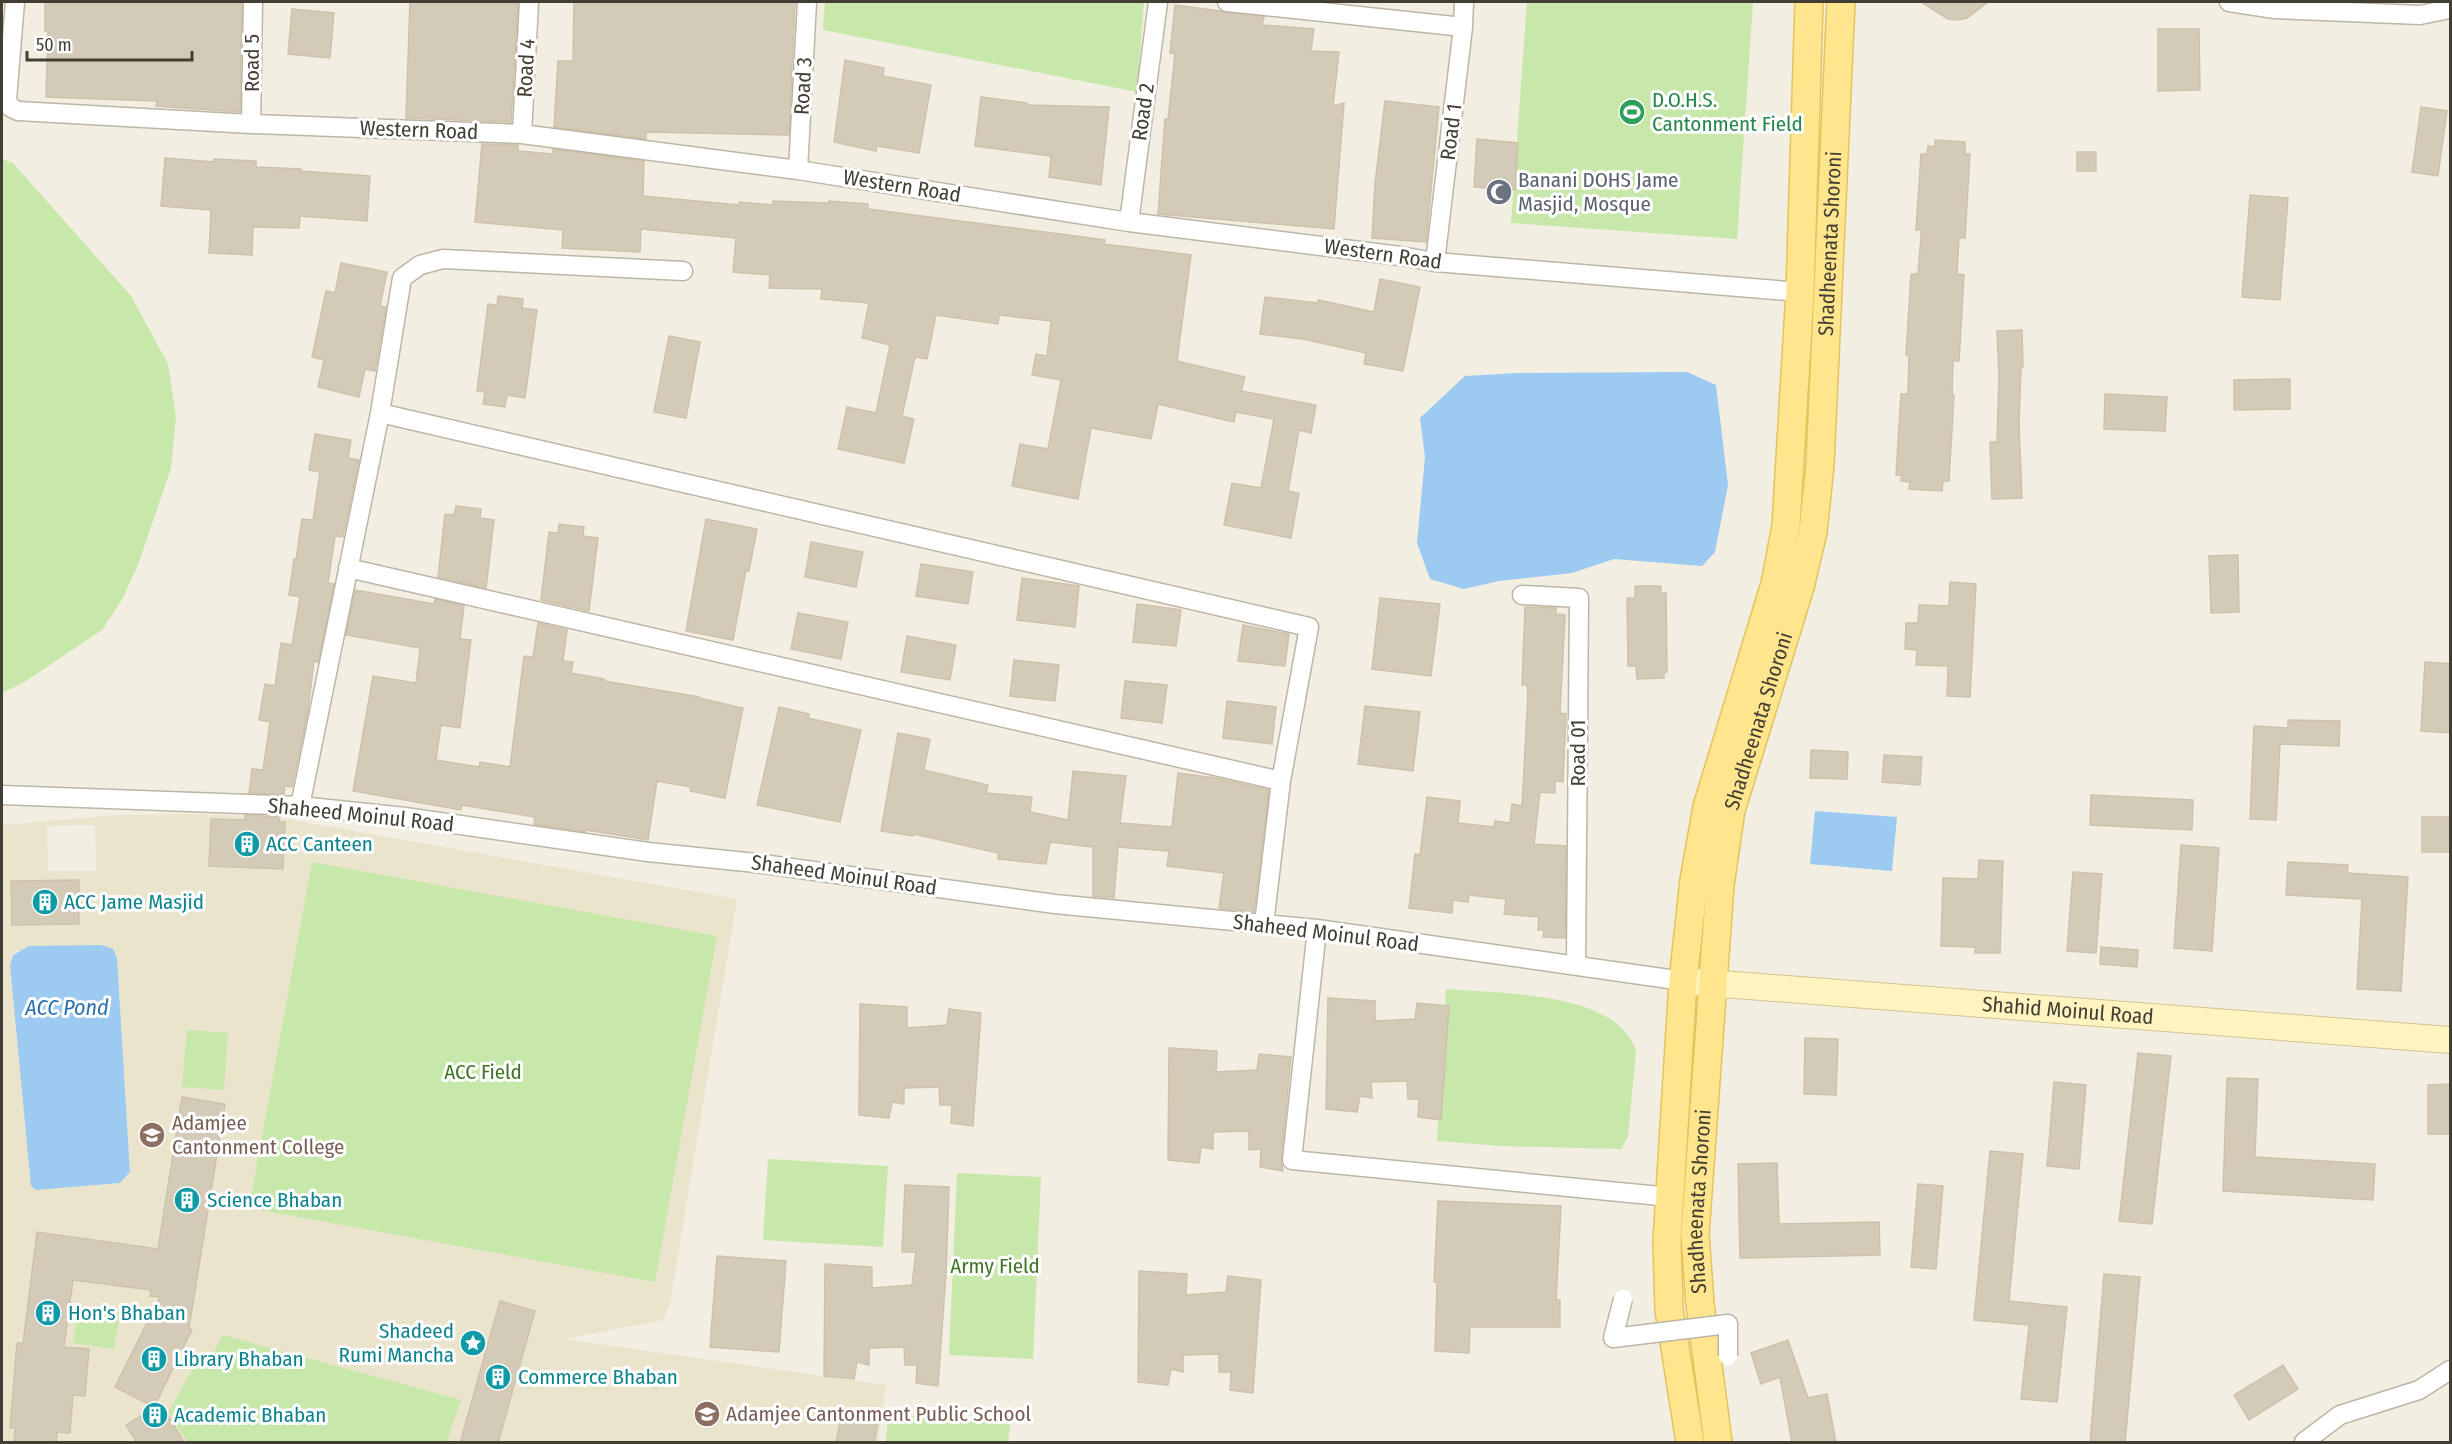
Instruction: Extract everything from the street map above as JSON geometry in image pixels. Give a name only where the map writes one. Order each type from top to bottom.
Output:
[{"type":"main road","name":"Shadheenata Shoroni","points":[[1690,1443],[1669,1310],[1667,1242],[1683,981],[1694,880],[1707,807],[1775,584],[1786,526],[1800,292],[1809,2]]},
{"type":"main road","name":"Shadheenata Shoroni","points":[[1718,1443],[1700,1304],[1695,1234],[1720,885],[1731,810],[1800,587],[1813,532],[1820,465],[1841,2]]},
{"type":"street","name":"Western Road","points":[[15,2],[7,99],[10,107],[18,111],[251,124],[522,134],[798,170],[1129,222],[1436,262],[1800,292]]},
{"type":"street","name":"Road 5","points":[[251,124],[253,2]]},
{"type":"street","name":"Road 4","points":[[522,134],[530,2]]},
{"type":"street","name":"Road 3","points":[[798,170],[807,2]]},
{"type":"street","name":"Road 2","points":[[1129,222],[1158,2]]},
{"type":"street","points":[[1227,2],[1463,27]]},
{"type":"street","name":"Road 1","points":[[1436,262],[1464,2]]},
{"type":"street","points":[[2229,2],[2451,9]]},
{"type":"street","points":[[300,806],[380,413],[402,278],[420,265],[443,260],[683,271]]},
{"type":"street","points":[[380,413],[1309,627],[1281,782],[1264,924]]},
{"type":"street","points":[[348,567],[1281,782]]},
{"type":"street","name":"Road 01","points":[[1522,595],[1579,598],[1576,966]]},
{"type":"street","name":"Shaheed Moinul Road","points":[[2,795],[300,806],[405,817],[648,852],[756,863],[1055,904],[1317,929],[1683,981]]},
{"type":"street","points":[[1317,929],[1292,1160],[1670,1197]]},
{"type":"street","name":"Shahid Moinul Road","points":[[1683,981],[2451,1040]]},
{"type":"street","points":[[1623,1299],[1613,1338],[1728,1324],[1728,1356]]},
{"type":"street","points":[[2304,1443],[2340,1415],[2419,1390],[2451,1370]]},
{"type":"shaded area","points":[[201,814],[286,819],[737,899],[670,1304],[663,1320],[564,1339],[886,1385],[878,1442],[452,1442],[419,1432],[177,1417],[194,1442],[179,1420],[174,1423],[185,1442],[161,1404],[127,1425],[137,1442],[56,1442],[57,1434],[15,1430],[14,1442],[2,1442],[2,825],[116,815]],"holes":[[[211,819],[285,822],[283,869],[209,866]],[[95,825],[96,871],[48,871],[47,826]],[[78,880],[79,924],[12,925],[11,881]],[[17,950],[117,958],[130,1167],[130,1172],[120,1183],[36,1190],[10,965],[12,955]],[[182,1098],[192,1303],[150,1296]],[[38,1232],[136,1246],[130,1287],[73,1280],[65,1344],[23,1338]],[[153,1311],[192,1331],[154,1407],[115,1387]],[[17,1343],[88,1349],[85,1396],[73,1395],[69,1433],[10,1428]]]},
{"type":"green space","points":[[825,2],[1144,2],[1137,92],[823,30]]},
{"type":"green space","name":"D.O.H.S. Cantonment Field","points":[[1527,2],[1753,2],[1737,239],[1511,223]]},
{"type":"green space","points":[[2,159],[13,163],[131,296],[168,364],[176,417],[171,468],[139,562],[123,598],[102,630],[23,683],[2,693]]},
{"type":"green space","name":"ACC Field","points":[[312,862],[717,936],[655,1282],[249,1208]]},
{"type":"green space","points":[[1446,989],[1553,999],[1581,1006],[1606,1016],[1625,1031],[1636,1051],[1628,1137],[1621,1149],[1501,1146],[1437,1141]]},
{"type":"green space","points":[[187,1030],[228,1033],[224,1090],[182,1087]]},
{"type":"green space","points":[[768,1159],[888,1166],[883,1247],[763,1240]]},
{"type":"green space","name":"Army Field","points":[[957,1173],[1041,1177],[1033,1359],[949,1355]]},
{"type":"green space","points":[[79,1306],[120,1313],[114,1349],[73,1343]]},
{"type":"green space","points":[[223,1335],[461,1400],[447,1441],[452,1442],[187,1442],[174,1423],[179,1420],[177,1417],[199,1378],[176,1418],[168,1413],[200,1356],[209,1361]]},
{"type":"green space","points":[[888,1414],[1010,1424],[1008,1442],[886,1442]]},
{"type":"water","points":[[1687,372],[1716,385],[1728,485],[1715,552],[1702,566],[1614,559],[1572,573],[1499,581],[1464,589],[1430,579],[1417,543],[1425,457],[1420,418],[1465,376],[1517,373]]},
{"type":"water","points":[[1815,811],[1897,817],[1892,871],[1810,864]]},
{"type":"water","name":"ACC Pond","points":[[102,945],[113,949],[117,958],[130,1172],[120,1183],[36,1190],[31,1186],[10,965],[13,955],[29,946]]},
{"type":"building","points":[[45,2],[242,2],[240,112],[156,106],[157,101],[46,97],[48,31],[45,31]]},
{"type":"building","points":[[410,2],[518,2],[511,122],[406,118]]},
{"type":"building","points":[[574,2],[795,2],[789,135],[646,132],[646,139],[554,127],[558,61],[573,61]]},
{"type":"building","points":[[1921,2],[1988,2],[1967,18],[1958,20],[1948,19]]},
{"type":"building","points":[[1175,5],[1264,17],[1262,25],[1314,29],[1311,51],[1339,52],[1333,106],[1344,103],[1334,229],[1158,214],[1165,119],[1168,119],[1175,54],[1170,53]]},
{"type":"building","points":[[292,9],[334,13],[330,58],[288,54]]},
{"type":"building","points":[[2158,29],[2199,29],[2200,90],[2158,91]]},
{"type":"building","points":[[845,60],[884,68],[883,76],[931,85],[919,153],[877,146],[876,151],[834,142]]},
{"type":"building","points":[[981,97],[1027,103],[1027,105],[1109,107],[1101,185],[1049,177],[1051,156],[975,146]]},
{"type":"building","points":[[1385,101],[1439,107],[1426,242],[1372,238],[1375,183]]},
{"type":"building","points":[[2421,107],[2447,111],[2438,176],[2412,172]]},
{"type":"building","points":[[1477,139],[1518,143],[1515,190],[1474,187]]},
{"type":"building","points":[[1935,140],[1965,142],[1965,154],[1970,154],[1965,238],[1959,238],[1957,274],[1964,275],[1959,361],[1953,361],[1952,394],[1954,395],[1949,481],[1943,481],[1942,491],[1909,489],[1910,482],[1901,481],[1902,475],[1896,475],[1901,394],[1908,394],[1909,355],[1906,355],[1911,274],[1918,274],[1921,237],[1921,230],[1916,230],[1921,154],[1927,154],[1928,146],[1935,147]]},
{"type":"building","points":[[482,144],[518,145],[518,151],[553,154],[553,149],[644,161],[643,196],[739,205],[739,202],[772,205],[773,201],[868,204],[868,209],[1105,240],[1104,244],[1191,255],[1177,361],[1245,377],[1241,391],[1316,405],[1311,433],[1299,430],[1288,491],[1299,493],[1291,538],[1224,525],[1232,483],[1261,488],[1274,419],[1236,412],[1234,422],[1158,404],[1151,439],[1091,428],[1078,499],[1012,486],[1020,444],[1048,449],[1061,380],[1032,375],[1036,354],[1047,356],[1051,321],[999,315],[998,324],[936,315],[927,359],[915,357],[902,416],[914,419],[904,463],[838,449],[847,407],[876,413],[890,345],[862,338],[869,303],[821,299],[822,289],[769,288],[770,275],[733,272],[736,238],[641,229],[640,252],[562,248],[563,230],[475,222]]},
{"type":"building","points":[[2077,152],[2096,152],[2096,171],[2077,171]]},
{"type":"building","points":[[165,158],[214,162],[214,159],[256,161],[256,167],[370,176],[367,221],[300,216],[299,228],[253,227],[252,255],[209,253],[211,210],[161,206]]},
{"type":"building","points":[[2250,195],[2288,198],[2280,300],[2242,297]]},
{"type":"building","points":[[341,263],[387,272],[380,306],[386,307],[375,371],[365,369],[359,397],[318,387],[324,360],[312,357],[326,291],[335,293]]},
{"type":"building","points":[[1380,279],[1420,287],[1403,371],[1364,364],[1366,353],[1303,339],[1260,334],[1265,297],[1318,303],[1318,300],[1374,312]]},
{"type":"building","points":[[498,296],[523,299],[522,308],[537,310],[525,398],[507,395],[505,407],[483,404],[485,392],[477,391],[488,304],[497,305]]},
{"type":"building","points":[[2022,330],[2023,367],[2021,367],[2019,424],[2022,498],[1992,499],[1990,442],[1997,442],[1999,376],[1997,331]]},
{"type":"building","points":[[669,336],[700,342],[686,418],[654,412]]},
{"type":"building","points":[[2290,379],[2290,409],[2234,410],[2234,380]]},
{"type":"building","points":[[2105,394],[2167,397],[2165,431],[2104,429]]},
{"type":"building","points":[[315,434],[351,440],[348,458],[359,460],[343,537],[335,536],[328,583],[334,584],[318,662],[314,661],[308,710],[292,787],[285,786],[284,794],[249,793],[252,769],[263,770],[270,722],[259,720],[265,684],[275,686],[281,643],[292,645],[300,597],[289,595],[294,559],[296,560],[302,519],[313,520],[320,472],[309,470]]},
{"type":"building","points":[[456,506],[481,509],[480,518],[494,520],[486,588],[438,577],[445,514],[454,515]]},
{"type":"building","points":[[706,519],[757,529],[749,571],[746,570],[733,640],[686,631]]},
{"type":"building","points":[[559,524],[584,527],[583,536],[598,538],[589,611],[541,600],[549,532],[558,533]]},
{"type":"building","points":[[811,542],[863,552],[856,587],[805,577]]},
{"type":"building","points":[[2238,555],[2239,612],[2211,613],[2209,556]]},
{"type":"building","points":[[921,564],[973,572],[968,604],[916,596]]},
{"type":"building","points":[[1022,578],[1079,586],[1075,627],[1017,620]]},
{"type":"building","points":[[1950,582],[1976,584],[1970,697],[1947,696],[1948,666],[1916,665],[1917,650],[1905,649],[1906,623],[1918,623],[1919,605],[1949,606]]},
{"type":"building","points":[[1635,586],[1661,586],[1661,593],[1666,593],[1667,672],[1664,672],[1664,678],[1637,679],[1636,666],[1628,666],[1627,598],[1635,598]]},
{"type":"building","points":[[355,590],[434,604],[435,599],[464,606],[460,639],[471,640],[460,728],[441,725],[436,760],[479,767],[480,762],[510,767],[524,656],[533,657],[538,623],[567,630],[563,661],[573,662],[571,673],[699,697],[743,708],[725,798],[690,791],[691,787],[657,781],[648,840],[534,824],[535,817],[462,805],[461,810],[353,791],[373,676],[416,683],[420,648],[346,635]]},
{"type":"building","points":[[1380,598],[1440,604],[1431,676],[1372,669]]},
{"type":"building","points":[[1137,604],[1181,610],[1176,646],[1133,642]]},
{"type":"building","points":[[1525,607],[1556,608],[1556,614],[1565,615],[1560,713],[1566,714],[1563,782],[1555,781],[1555,793],[1540,792],[1534,844],[1566,846],[1565,938],[1543,937],[1544,930],[1538,930],[1539,917],[1504,914],[1506,899],[1469,895],[1468,902],[1453,900],[1452,913],[1409,908],[1415,854],[1420,855],[1427,797],[1460,801],[1458,823],[1494,827],[1495,821],[1510,823],[1512,804],[1522,806],[1528,693],[1527,685],[1522,685]]},
{"type":"building","points":[[798,613],[848,622],[841,659],[791,649]]},
{"type":"building","points":[[1243,625],[1289,634],[1285,666],[1238,661]]},
{"type":"building","points":[[907,636],[956,645],[950,680],[901,672]]},
{"type":"building","points":[[1014,660],[1059,665],[1055,701],[1010,696]]},
{"type":"building","points":[[2425,662],[2451,664],[2451,733],[2421,731]]},
{"type":"building","points":[[1125,681],[1167,685],[1162,723],[1121,718]]},
{"type":"building","points":[[1227,701],[1276,707],[1272,744],[1223,738]]},
{"type":"building","points":[[1365,706],[1420,712],[1413,771],[1358,764]]},
{"type":"building","points":[[779,707],[809,714],[808,718],[861,730],[840,822],[757,805]]},
{"type":"building","points":[[2288,720],[2340,721],[2339,746],[2280,744],[2276,820],[2250,819],[2254,726],[2288,728]]},
{"type":"building","points":[[898,733],[930,739],[924,770],[988,785],[986,793],[1032,797],[1030,812],[1068,820],[1073,771],[1126,776],[1120,823],[1172,827],[1178,773],[1216,778],[1269,790],[1254,912],[1219,908],[1224,873],[1167,866],[1169,851],[1118,847],[1114,898],[1093,896],[1093,847],[1050,842],[1046,864],[998,859],[998,853],[914,834],[913,836],[881,831]]},
{"type":"building","points":[[1811,750],[1848,752],[1847,779],[1810,778]]},
{"type":"building","points":[[1884,755],[1922,757],[1920,785],[1882,782]]},
{"type":"building","points":[[2091,795],[2193,800],[2192,830],[2090,825]]},
{"type":"building","name":"ACC Canteen","points":[[245,815],[280,817],[279,822],[285,822],[283,869],[209,866],[211,819],[245,820]]},
{"type":"building","points":[[2422,817],[2451,817],[2451,852],[2422,852]]},
{"type":"building","points":[[2181,845],[2219,848],[2212,951],[2174,948]]},
{"type":"building","points":[[1979,860],[2003,861],[2000,953],[1975,953],[1975,947],[1941,946],[1943,878],[1978,879]]},
{"type":"building","points":[[2288,862],[2348,865],[2347,873],[2408,877],[2401,991],[2357,989],[2362,899],[2286,895]]},
{"type":"building","points":[[2073,872],[2102,874],[2096,953],[2067,951]]},
{"type":"building","name":"ACC Jame Masjid","points":[[79,880],[79,924],[12,925],[11,881]]},
{"type":"building","points":[[2101,947],[2138,950],[2137,967],[2100,964]]},
{"type":"building","points":[[1328,998],[1375,1001],[1375,1021],[1415,1019],[1417,1003],[1449,1006],[1441,1120],[1418,1117],[1419,1099],[1408,1099],[1407,1081],[1371,1082],[1372,1098],[1360,1096],[1357,1112],[1326,1109]]},
{"type":"building","points":[[860,1004],[907,1007],[907,1028],[947,1025],[949,1009],[981,1013],[973,1126],[951,1123],[952,1105],[940,1105],[939,1087],[904,1088],[904,1104],[892,1102],[889,1118],[859,1115]]},
{"type":"building","points":[[1805,1038],[1838,1039],[1836,1095],[1804,1094]]},
{"type":"building","points":[[1169,1048],[1217,1051],[1216,1072],[1257,1070],[1259,1054],[1291,1057],[1281,1159],[1283,1171],[1260,1167],[1261,1149],[1249,1150],[1249,1131],[1213,1132],[1213,1149],[1201,1147],[1199,1163],[1168,1160]]},
{"type":"building","points":[[2138,1053],[2171,1056],[2152,1224],[2119,1221]]},
{"type":"building","points":[[2227,1078],[2258,1079],[2255,1157],[2375,1164],[2373,1200],[2223,1191]]},
{"type":"building","points":[[2054,1082],[2086,1085],[2079,1169],[2047,1166]]},
{"type":"building","points":[[2451,1084],[2451,1134],[2428,1134],[2428,1085]]},
{"type":"building","points":[[182,1097],[225,1104],[189,1328],[192,1330],[154,1407],[115,1387],[160,1297],[150,1296],[151,1290],[73,1280],[64,1347],[89,1349],[85,1396],[73,1395],[70,1433],[57,1432],[56,1443],[14,1443],[15,1428],[10,1428],[17,1343],[23,1343],[37,1232],[158,1249]]},
{"type":"building","points":[[1990,1151],[2023,1154],[2009,1301],[2067,1307],[2057,1402],[2021,1399],[2029,1325],[1974,1320]]},
{"type":"building","points":[[1777,1163],[1779,1224],[1879,1222],[1880,1255],[1740,1258],[1738,1164]]},
{"type":"building","points":[[1918,1184],[1943,1186],[1936,1269],[1911,1267]]},
{"type":"building","points":[[905,1185],[949,1187],[938,1386],[916,1383],[917,1365],[905,1365],[904,1347],[869,1348],[869,1365],[857,1362],[854,1379],[824,1376],[825,1264],[872,1267],[872,1288],[912,1285],[916,1252],[902,1252]]},
{"type":"building","points":[[1438,1201],[1561,1206],[1556,1300],[1560,1300],[1560,1327],[1470,1327],[1469,1353],[1435,1351],[1437,1282],[1434,1282]]},
{"type":"building","points":[[717,1256],[786,1261],[779,1352],[710,1347]]},
{"type":"building","points":[[1139,1271],[1187,1274],[1186,1295],[1226,1292],[1228,1276],[1261,1280],[1253,1393],[1230,1390],[1231,1372],[1219,1372],[1219,1354],[1183,1355],[1183,1372],[1171,1369],[1168,1385],[1138,1382]]},
{"type":"building","points":[[2104,1274],[2140,1277],[2125,1443],[2090,1443]]},
{"type":"building","name":"Commerce Bhaban","points":[[500,1301],[535,1311],[498,1443],[460,1443]]},
{"type":"building","points":[[1788,1340],[1808,1398],[1827,1394],[1836,1443],[1792,1443],[1780,1377],[1761,1384],[1751,1353]]},
{"type":"building","points":[[2283,1365],[2298,1389],[2249,1420],[2234,1395]]},
{"type":"building","name":"Academic Bhaban","points":[[161,1404],[185,1443],[137,1443],[126,1425]]},
{"type":"building","points":[[842,1411],[879,1418],[874,1443],[836,1443]]},
{"type":"place","name":"D.O.H.S. Cantonment Field","points":[[1632,112]]},
{"type":"place","name":"Banani DOHS Jame Masjid, Mosque","points":[[1499,192]]},
{"type":"place","name":"ACC Canteen","points":[[247,844]]},
{"type":"place","name":"ACC Jame Masjid","points":[[45,902]]},
{"type":"place","name":"Adamjee Cantonment College","points":[[152,1135]]},
{"type":"place","name":"Science Bhaban","points":[[187,1200]]},
{"type":"place","name":"Hon's Bhaban","points":[[48,1313]]},
{"type":"place","name":"Shadeed Rumi Mancha","points":[[473,1343]]},
{"type":"place","name":"Library Bhaban","points":[[154,1359]]},
{"type":"place","name":"Commerce Bhaban","points":[[498,1377]]},
{"type":"place","name":"Adamjee Cantonment Public School","points":[[707,1414]]},
{"type":"place","name":"Academic Bhaban","points":[[155,1415]]}]
